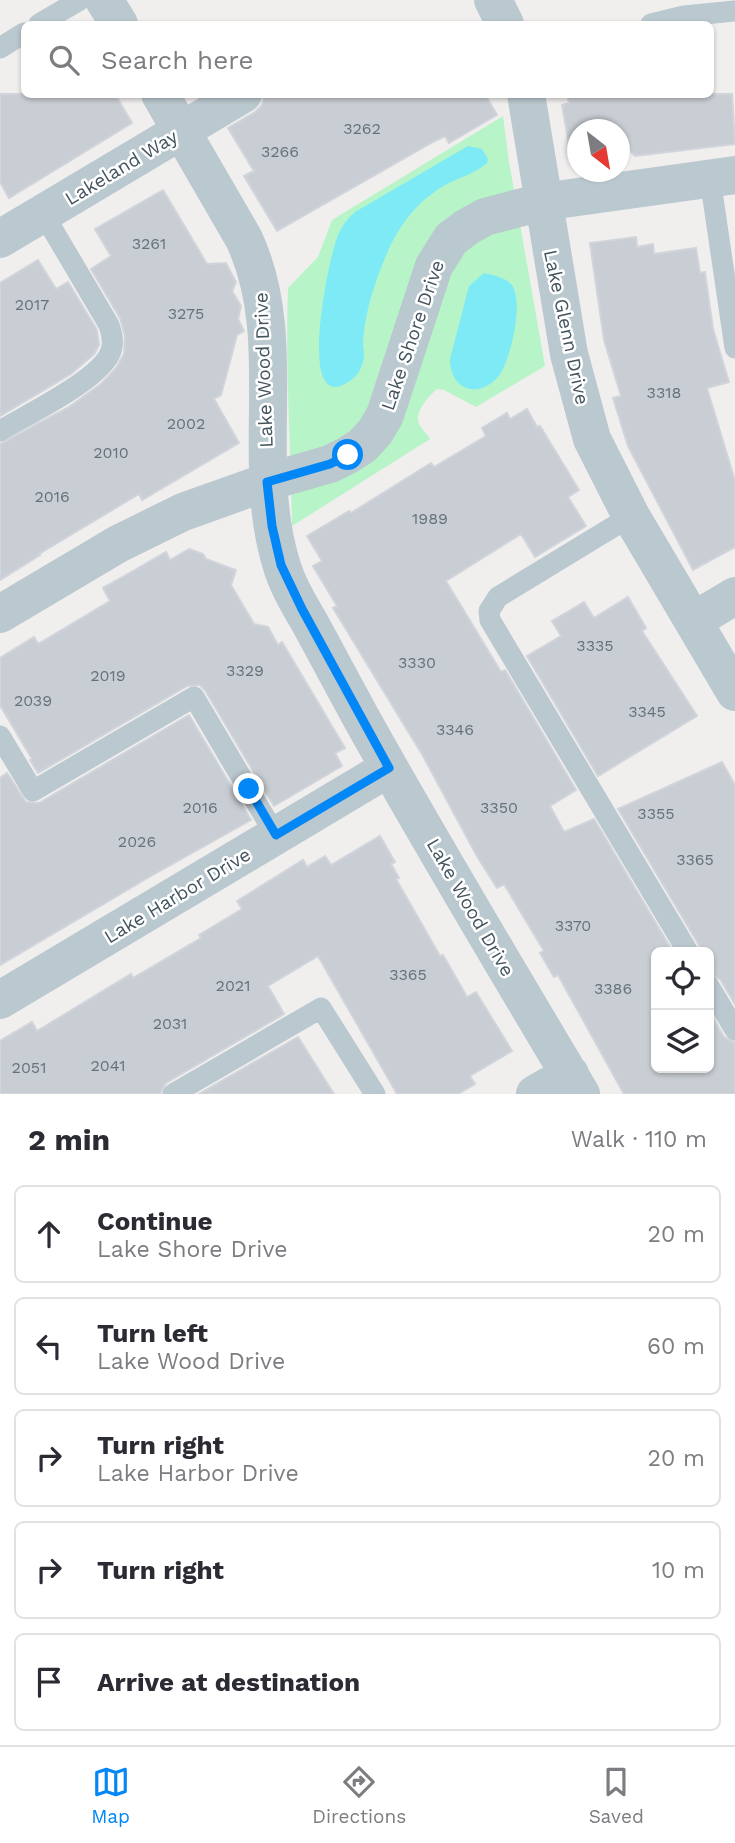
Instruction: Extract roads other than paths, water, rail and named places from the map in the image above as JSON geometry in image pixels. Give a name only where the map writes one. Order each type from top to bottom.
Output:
[{"type":"street","points":[[104,0],[116,21]]},
{"type":"street","points":[[493,0],[504,21]]},
{"type":"street","name":"Lake Wood Drive","points":[[162,98],[244,239],[260,285],[267,345],[267,482],[272,526],[281,565],[302,609],[389,768],[575,1084]]},
{"type":"street","name":"Lakeland Way","points":[[0,239],[236,98]]},
{"type":"street","name":"Lake Glenn Drive","points":[[527,98],[569,354],[592,439],[631,516],[735,692]]},
{"type":"street","name":"Lake Shore Drive","points":[[0,614],[118,544],[183,512],[267,482],[330,464],[362,446],[385,415],[422,297],[442,252],[452,239],[485,216],[542,202],[723,177]]},
{"type":"street","points":[[693,621],[735,596]]},
{"type":"street","name":"Lake Harbor Drive","points":[[0,1000],[389,768]]},
{"type":"street","points":[[535,1094],[575,1084]]},
{"type":"lane","points":[[44,21],[80,0]]},
{"type":"lane","points":[[656,21],[680,8],[735,11]]},
{"type":"lane","points":[[0,48],[21,35]]},
{"type":"lane","points":[[723,177],[735,348]]},
{"type":"lane","points":[[0,431],[89,378],[111,353],[113,339],[109,324],[43,214]]},
{"type":"lane","points":[[631,516],[498,597],[489,611],[490,620],[685,947]]},
{"type":"lane","points":[[0,736],[33,791],[194,698],[276,835]]},
{"type":"lane","points":[[714,994],[735,1030]]},
{"type":"lane","points":[[173,1094],[321,1008],[375,1094]]},
{"type":"water","points":[[468,146],[482,149],[488,159],[487,163],[428,197],[403,224],[377,278],[364,330],[364,357],[361,367],[351,380],[334,387],[324,378],[319,359],[320,332],[328,274],[340,230],[355,212]]},
{"type":"water","points":[[484,273],[510,283],[515,290],[516,315],[503,370],[490,384],[474,389],[466,388],[455,378],[450,359],[469,286]]}]
